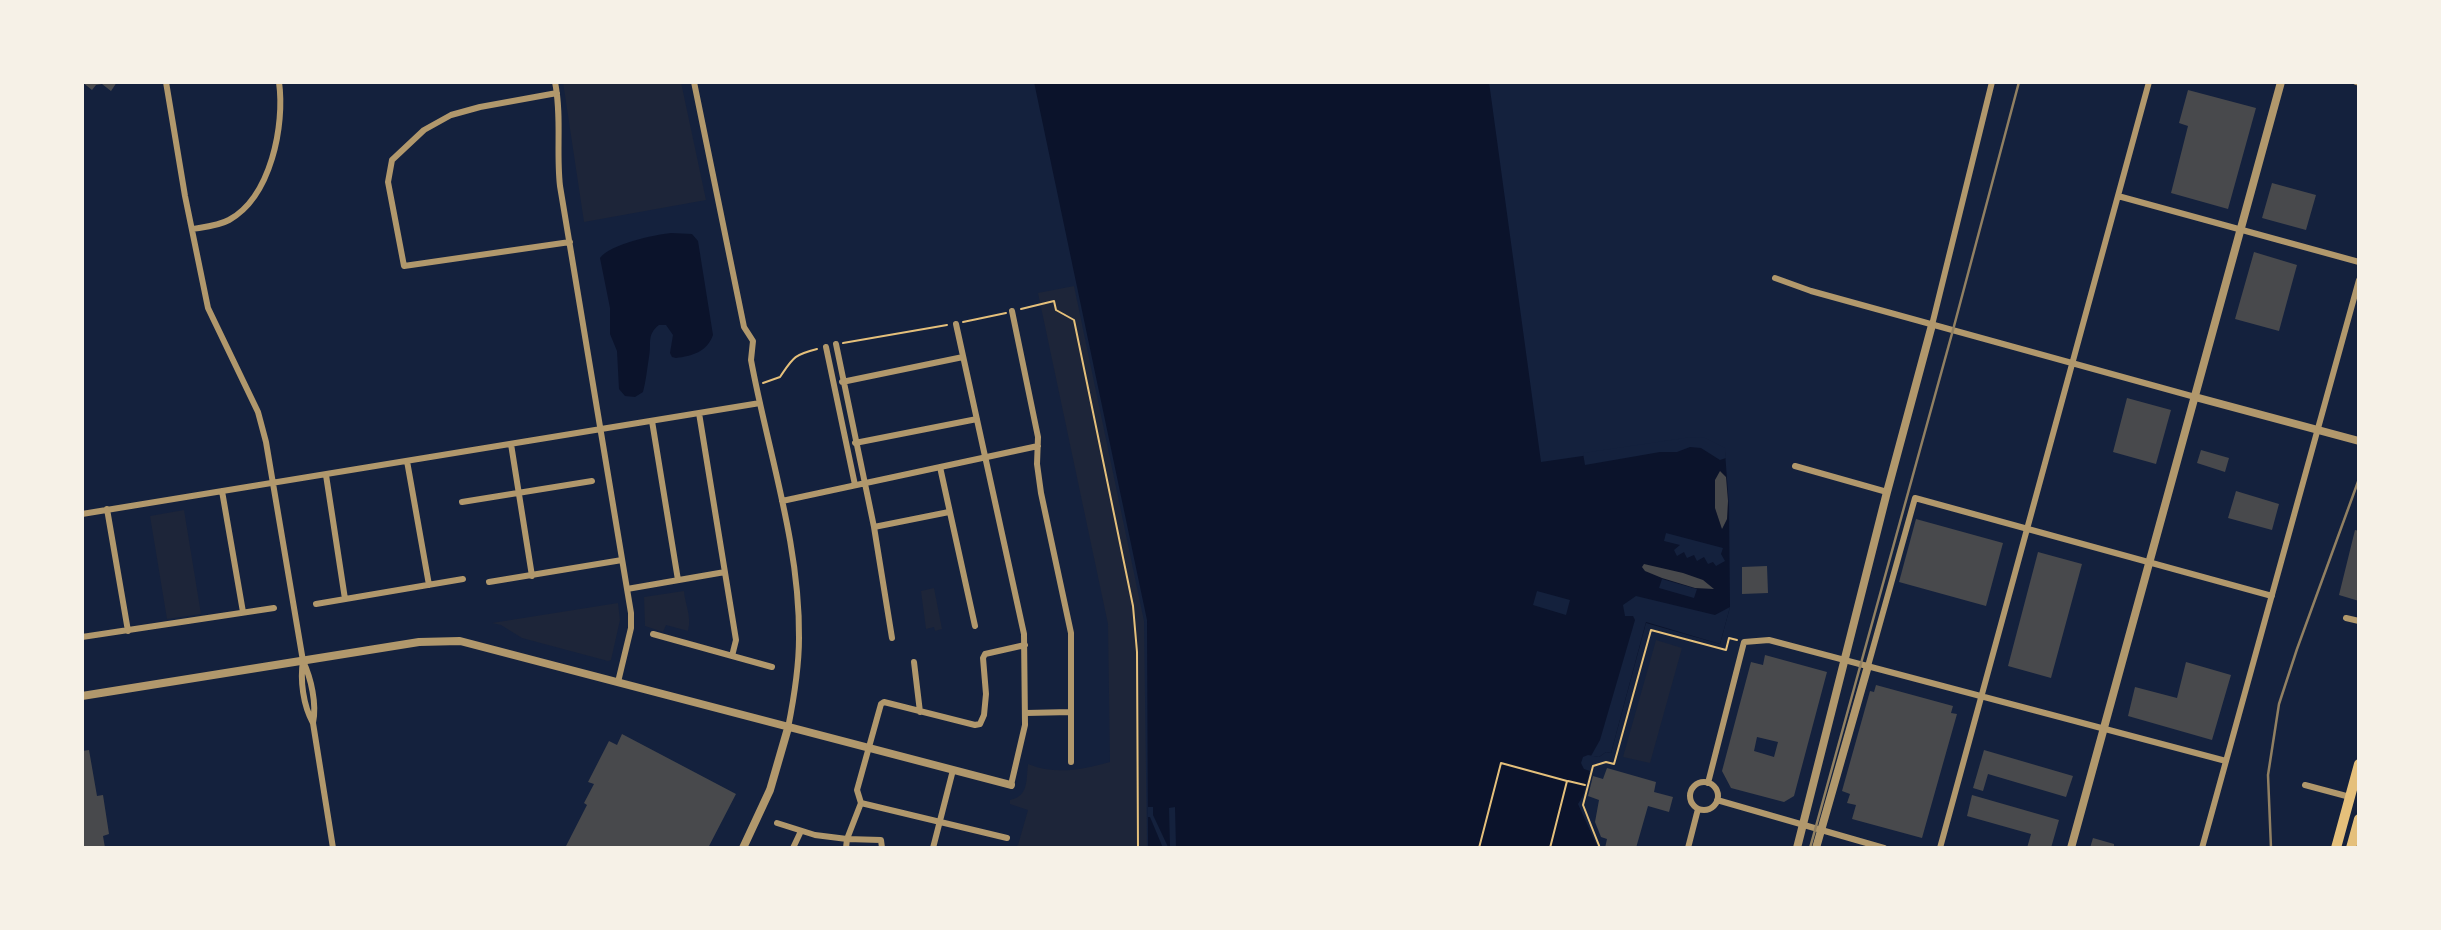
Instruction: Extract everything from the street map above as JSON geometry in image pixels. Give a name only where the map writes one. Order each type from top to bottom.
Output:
[{"type":"highway","points":[[2351,848],[2359,820]]},
{"type":"main road","points":[[2336,848],[2359,764]]},
{"type":"street","points":[[166,82],[208,308],[258,412],[273,483],[303,661],[301,674],[308,714],[313,723],[333,848]]},
{"type":"street","points":[[192,229],[229,220],[240,212],[258,188],[271,161],[278,136],[281,103],[279,82]]},
{"type":"street","points":[[555,82],[560,122],[558,160],[627,589],[631,628],[618,682]]},
{"type":"street","points":[[694,82],[744,327],[753,341],[751,360],[782,501],[799,619],[797,674],[788,728],[770,790],[743,848]]},
{"type":"street","points":[[1797,848],[1992,82]]},
{"type":"street","points":[[1940,848],[2149,82]]},
{"type":"street","points":[[2071,848],[2281,82]]},
{"type":"street","points":[[557,93],[480,107],[451,116],[424,130],[392,160],[388,182],[404,266],[570,242]]},
{"type":"street","points":[[2118,196],[2359,262]]},
{"type":"street","points":[[1775,278],[1811,291],[1932,325],[2359,441]]},
{"type":"street","points":[[2202,848],[2359,280]]},
{"type":"street","points":[[1012,311],[1038,446],[1040,483],[1071,633],[1070,762]]},
{"type":"street","points":[[82,696],[419,642],[448,640],[485,646],[1011,785],[1024,739],[1025,646],[956,324]]},
{"type":"street","points":[[836,344],[874,527],[892,638]]},
{"type":"street","points":[[827,346],[855,485]]},
{"type":"street","points":[[835,384],[963,357]]},
{"type":"street","points":[[82,514],[760,403]]},
{"type":"street","points":[[699,413],[736,640],[732,656]]},
{"type":"street","points":[[847,445],[977,419]]},
{"type":"street","points":[[652,421],[678,580]]},
{"type":"street","points":[[511,444],[532,576]]},
{"type":"street","points":[[782,501],[1038,446]]},
{"type":"street","points":[[407,461],[429,585]]},
{"type":"street","points":[[1795,466],[1887,492]]},
{"type":"street","points":[[940,467],[975,626]]},
{"type":"street","points":[[326,475],[345,599]]},
{"type":"street","points":[[462,502],[592,481]]},
{"type":"street","points":[[222,491],[243,612]]},
{"type":"street","points":[[1816,848],[1915,498],[2272,596]]},
{"type":"street","points":[[107,509],[128,631]]},
{"type":"street","points":[[874,527],[950,512]]},
{"type":"street","points":[[489,582],[622,560]]},
{"type":"street","points":[[627,589],[725,572]]},
{"type":"street","points":[[316,604],[463,579]]},
{"type":"street","points":[[82,637],[274,608]]},
{"type":"street","points":[[2346,618],[2359,621]]},
{"type":"street","points":[[653,634],[772,667]]},
{"type":"street","points":[[1707,783],[1744,642],[1769,640],[2226,761]]},
{"type":"street","points":[[846,848],[861,803],[858,790],[881,704],[884,702],[980,724],[985,715],[985,654],[1025,646]]},
{"type":"street","points":[[914,662],[920,712]]},
{"type":"street","points":[[1026,713],[1071,712]]},
{"type":"street","points":[[933,848],[953,770]]},
{"type":"street","points":[[1700,783],[1707,783],[1716,791],[1717,800],[1710,808],[1698,809],[1690,799],[1691,791],[1700,783]]},
{"type":"street","points":[[2305,785],[2350,797]]},
{"type":"street","points":[[1717,800],[1884,848]]},
{"type":"street","points":[[861,803],[1007,838]]},
{"type":"street","points":[[1688,848],[1698,809]]},
{"type":"street","points":[[777,823],[816,835],[881,840],[882,848]]},
{"type":"street","points":[[793,848],[801,831]]},
{"type":"path","points":[[836,344],[956,324],[1054,301],[1056,310],[1074,320],[1133,606],[1137,652],[1138,848]]},
{"type":"path","points":[[756,385],[780,377],[797,354],[827,346]]},
{"type":"path","points":[[1600,848],[1583,805],[1593,765],[1606,762],[1614,764],[1651,630],[1726,650],[1729,638],[1744,642]]},
{"type":"path","points":[[1479,848],[1501,763],[1585,785]]},
{"type":"path","points":[[1550,848],[1567,780]]},
{"type":"shaded area","points":[[563,82],[681,82],[706,200],[584,222]]},
{"type":"shaded area","points":[[1034,82],[1489,82],[1541,462],[1693,440],[1725,452],[1729,506],[1730,607],[1720,644],[1646,623],[1611,753],[1606,752],[1599,757],[1588,755],[1583,757],[1581,763],[1584,769],[1590,771],[1578,804],[1598,848],[1148,848],[1147,620]]},
{"type":"shaded area","points":[[671,233],[692,234],[698,241],[713,335],[707,345],[698,352],[676,358],[670,353],[673,335],[666,325],[659,325],[651,336],[643,392],[635,397],[625,396],[619,389],[617,351],[610,334],[610,308],[600,258],[622,244]]},
{"type":"shaded area","points":[[1074,286],[1144,621],[1147,848],[1014,848],[1018,845],[1028,810],[1010,804],[1010,800],[1024,791],[1028,764],[1068,770],[1110,762],[1108,624],[1038,293]]},
{"type":"shaded area","points":[[184,510],[201,614],[167,619],[150,516]]},
{"type":"shaded area","points":[[934,588],[942,629],[935,631],[934,627],[926,629],[921,591]]},
{"type":"shaded area","points":[[684,591],[689,615],[688,631],[666,625],[663,632],[645,626],[644,597]]},
{"type":"shaded area","points":[[618,603],[620,620],[611,660],[608,661],[522,638],[501,625],[492,623]]},
{"type":"shaded area","points":[[1656,640],[1682,648],[1650,763],[1623,757]]},
{"type":"pier","points":[[1692,437],[1705,438],[1725,448],[1726,458],[1720,460],[1701,448],[1690,447],[1677,452],[1660,452],[1585,465],[1583,453]]},
{"type":"pier","points":[[1666,533],[1723,548],[1721,554],[1725,561],[1716,566],[1713,562],[1708,564],[1704,557],[1697,561],[1694,555],[1687,558],[1684,552],[1677,556],[1674,550],[1680,545],[1664,541]]},
{"type":"pier","points":[[1662,579],[1697,589],[1694,598],[1659,588]]},
{"type":"pier","points":[[1537,591],[1570,600],[1566,615],[1533,605]]},
{"type":"pier","points":[[1636,596],[1715,615],[1730,607],[1720,644],[1646,622],[1611,753],[1606,752],[1599,757],[1591,756],[1600,740],[1635,620],[1633,616],[1625,616],[1623,605]]},
{"type":"pier","points":[[1148,807],[1153,807],[1153,815],[1170,847],[1169,808],[1175,807],[1176,848],[1163,848],[1148,817]]},
{"type":"building","points":[[82,82],[117,82],[111,91],[102,84],[96,85],[92,90]]},
{"type":"building","points":[[2188,90],[2256,108],[2228,209],[2171,193],[2188,126],[2179,123]]},
{"type":"building","points":[[2272,183],[2316,195],[2306,230],[2262,218]]},
{"type":"building","points":[[2254,252],[2297,265],[2279,331],[2235,319]]},
{"type":"building","points":[[2127,398],[2171,410],[2156,464],[2113,452]]},
{"type":"building","points":[[2201,450],[2229,458],[2225,472],[2197,463]]},
{"type":"building","points":[[1720,471],[1726,477],[1728,501],[1727,519],[1722,529],[1715,508],[1715,480]]},
{"type":"building","points":[[2236,491],[2279,504],[2272,530],[2228,518]]},
{"type":"building","points":[[1916,519],[2003,543],[1986,606],[1899,582]]},
{"type":"building","points":[[2355,530],[2359,531],[2359,601],[2339,595]]},
{"type":"building","points":[[2038,552],[2082,564],[2051,678],[2008,666]]},
{"type":"building","points":[[1644,564],[1703,580],[1714,589],[1695,588],[1662,578],[1645,571],[1642,567]]},
{"type":"building","points":[[1767,566],[1768,593],[1742,594],[1742,567]]},
{"type":"building","points":[[1765,655],[1827,672],[1794,796],[1784,802],[1731,788],[1722,771],[1751,662],[1763,665]],"holes":[[[1757,737],[1778,742],[1774,757],[1754,751]]]},
{"type":"building","points":[[2186,662],[2231,675],[2212,740],[2128,716],[2135,687],[2177,698]]},
{"type":"building","points":[[1876,685],[1953,706],[1951,713],[1957,714],[1922,838],[1852,819],[1856,805],[1847,803],[1850,794],[1842,791],[1870,691],[1874,692]]},
{"type":"building","points":[[622,734],[736,794],[708,848],[565,848],[587,805],[584,803],[594,784],[588,782],[609,741],[617,745]]},
{"type":"building","points":[[89,750],[97,796],[103,795],[109,834],[103,836],[105,848],[82,848],[82,751]]},
{"type":"building","points":[[1984,750],[2073,776],[2066,797],[1988,774],[1983,791],[1973,788]]},
{"type":"building","points":[[1607,768],[1656,782],[1654,792],[1673,797],[1669,812],[1648,806],[1636,848],[1605,848],[1607,839],[1601,837],[1595,822],[1599,800],[1588,796],[1593,776],[1603,779]]},
{"type":"building","points":[[1972,795],[2059,820],[2051,848],[2027,848],[2031,834],[1967,816]]},
{"type":"building","points":[[2093,838],[2114,844],[2114,848],[2090,848]]},
{"type":"railway","points":[[1810,848],[2019,82]]},
{"type":"railway","points":[[2271,848],[2268,775],[2279,704],[2359,479]]}]
